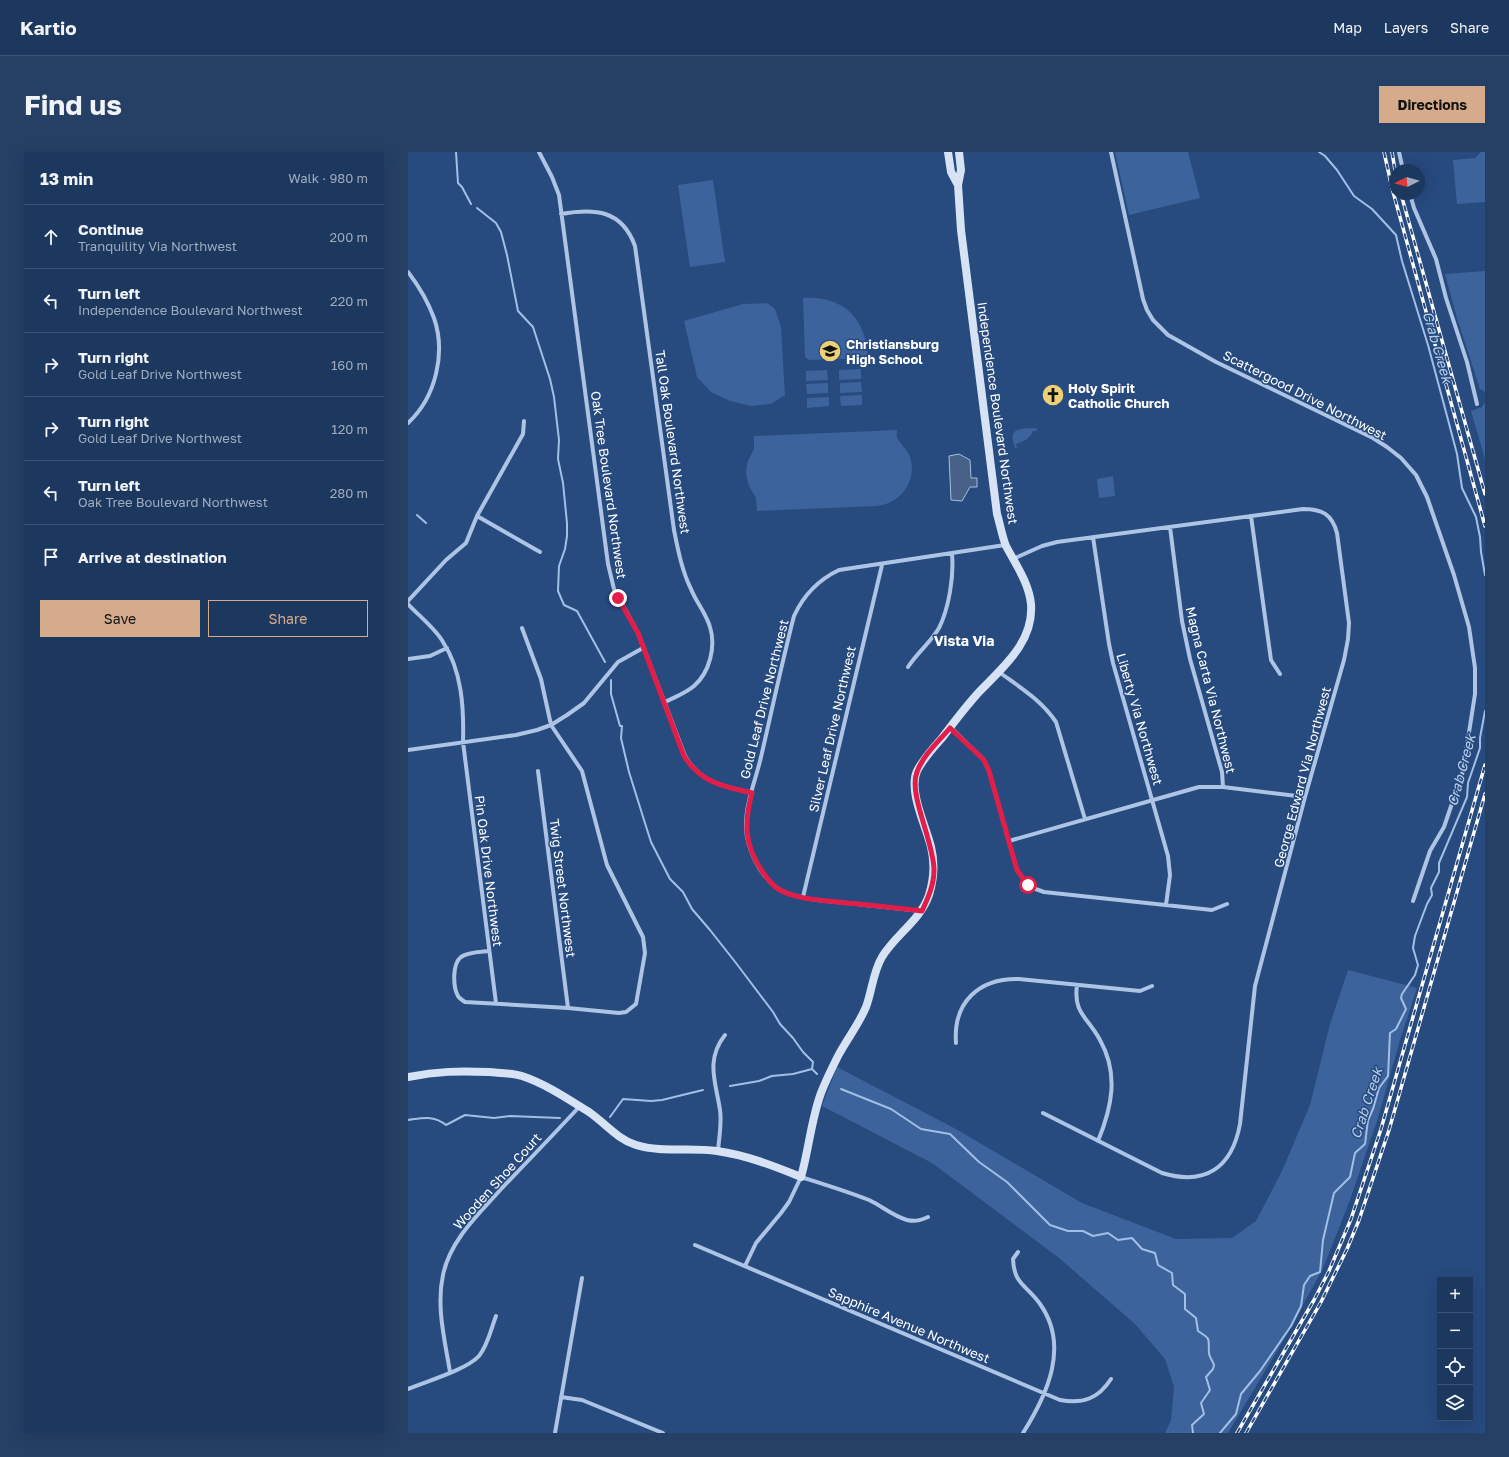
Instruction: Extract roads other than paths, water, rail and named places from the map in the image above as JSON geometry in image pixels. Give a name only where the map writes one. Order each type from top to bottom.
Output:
[{"type":"street","name":"Oak Tree Boulevard Northwest","points":[[539,152],[556,185],[561,214],[610,577],[619,600],[638,633],[684,756],[699,774],[718,785],[752,793]]},
{"type":"street","name":"Independence Boulevard Northwest","points":[[948,152],[951,172],[958,185]]},
{"type":"street","name":"Independence Boulevard Northwest","points":[[745,1266],[756,1243],[789,1202],[801,1177],[806,1160],[812,1124],[820,1096],[838,1056],[866,1007],[878,967],[888,949],[914,922],[922,911],[929,896],[934,865],[931,847],[915,792],[917,772],[923,762],[978,693],[1017,651],[1022,644],[1029,626],[1031,604],[1029,592],[1025,581],[1006,545],[997,514],[961,230],[958,185],[961,170],[958,152]]},
{"type":"street","name":"Scattergood Drive Northwest","points":[[1111,152],[1143,299],[1153,320],[1168,334],[1216,362],[1373,438],[1401,458],[1416,475],[1427,497],[1454,575],[1469,627],[1475,668],[1475,694],[1463,771],[1444,828],[1430,851],[1412,901]]},
{"type":"street","points":[[1399,152],[1402,164]]},
{"type":"street","points":[[1412,200],[1436,259],[1446,298],[1467,362],[1477,404]]},
{"type":"street","name":"Tall Oak Boulevard Northwest","points":[[561,214],[590,210],[605,214],[621,223],[632,237],[635,246],[674,530],[684,571],[690,588],[708,621],[713,638],[709,664],[699,681],[688,690],[665,702]]},
{"type":"street","points":[[408,272],[434,318],[438,334],[439,353],[435,378],[432,386],[420,410],[408,423]]},
{"type":"street","points":[[408,602],[446,560],[466,543],[477,516],[523,434],[524,421]]},
{"type":"street","name":"George Edward Via Northwest","points":[[1013,559],[1042,546],[1093,537],[1303,509],[1314,509],[1322,512],[1335,524],[1347,604],[1348,639],[1344,660],[1305,797],[1256,986],[1240,1124],[1238,1137],[1231,1153],[1224,1162],[1208,1173],[1197,1176],[1175,1177],[1162,1173],[1043,1113]]},
{"type":"street","points":[[477,516],[540,552]]},
{"type":"street","points":[[1251,516],[1271,660],[1280,674]]},
{"type":"street","name":"Magna Carta Via Northwest","points":[[1170,527],[1182,621],[1190,659],[1222,772],[1223,787]]},
{"type":"street","name":"Liberty Via Northwest","points":[[1093,537],[1109,644],[1169,865],[1169,885],[1166,905]]},
{"type":"street","name":"Gold Leaf Drive Northwest","points":[[922,911],[803,897],[790,894],[777,888],[766,878],[753,856],[748,841],[746,825],[748,808],[790,630],[800,603],[809,591],[828,575],[839,570],[882,565],[1006,545]]},
{"type":"street","points":[[908,667],[938,628],[945,614],[952,576],[952,554]]},
{"type":"street","name":"Silver Leaf Drive Northwest","points":[[803,897],[882,565]]},
{"type":"street","name":"Pin Oak Drive Northwest","points":[[408,602],[443,640],[452,656],[459,678],[464,727],[463,742],[496,1003]]},
{"type":"street","points":[[489,951],[462,956],[456,964],[454,970],[457,993],[460,998],[470,1003],[496,1003],[619,1013],[626,1012],[636,1004],[645,946],[640,929],[604,857],[582,771],[551,725],[541,679],[522,628]]},
{"type":"street","points":[[408,658],[430,656],[447,648]]},
{"type":"street","points":[[408,750],[520,734],[551,725],[584,703],[618,662],[643,648]]},
{"type":"street","points":[[999,672],[1038,700],[1048,710],[1056,722],[1085,819]]},
{"type":"street","points":[[950,728],[984,760],[989,771],[1017,870],[1028,885],[1044,892],[1212,910],[1227,904]]},
{"type":"street","name":"Twig Street Northwest","points":[[538,771],[568,1008]]},
{"type":"street","points":[[1009,841],[1199,787],[1223,787],[1305,797]]},
{"type":"street","points":[[956,1043],[955,1030],[958,1017],[963,1006],[969,997],[987,984],[1008,979],[1140,991],[1152,986]]},
{"type":"street","points":[[1077,986],[1076,996],[1080,1012],[1101,1041],[1110,1068],[1112,1096],[1106,1123],[1098,1141]]},
{"type":"street","points":[[718,1151],[720,1110],[714,1081],[714,1062],[719,1042],[725,1035]]},
{"type":"street","points":[[408,1077],[446,1071],[499,1073],[520,1076],[538,1082],[580,1106],[596,1117],[622,1139],[634,1144],[650,1149],[664,1150],[689,1148],[718,1151],[744,1156],[869,1200],[908,1220],[918,1222],[928,1217]]},
{"type":"street","name":"Wooden Shoe Court","points":[[450,1372],[444,1334],[441,1294],[443,1275],[447,1260],[462,1233],[580,1106]]},
{"type":"street","name":"Sapphire Avenue Northwest","points":[[695,1245],[1065,1401],[1083,1401],[1096,1396],[1105,1389],[1111,1379]]},
{"type":"street","points":[[1018,1252],[1013,1258],[1013,1269],[1016,1278],[1041,1305],[1053,1332],[1055,1345],[1054,1360],[1044,1393],[1034,1416],[1023,1433]]},
{"type":"street","points":[[555,1433],[582,1278]]},
{"type":"street","points":[[408,1388],[471,1363],[480,1355],[486,1344],[496,1316]]},
{"type":"street","points":[[562,1396],[582,1400],[663,1433]]},
{"type":"waterway","points":[[456,152],[458,183],[462,187],[471,204]]},
{"type":"waterway","name":"Crab Creek","points":[[1319,152],[1325,156],[1337,170],[1354,196],[1372,209],[1396,235],[1402,261],[1428,345],[1457,454],[1462,488],[1476,517],[1485,575]]},
{"type":"waterway","points":[[477,208],[496,223],[501,232],[518,311],[533,327],[550,379],[554,397],[559,440],[558,459],[563,483],[567,523],[565,549],[559,566],[558,591],[564,605],[577,611],[605,662]]},
{"type":"waterway","points":[[417,515],[426,523]]},
{"type":"waterway","points":[[611,680],[611,694],[620,726],[622,726],[621,738],[629,772],[651,842],[670,879],[683,892],[692,909],[736,963],[773,1012],[780,1024],[813,1062],[812,1069]]},
{"type":"waterway","name":"Crab Creek","points":[[1220,1433],[1236,1414],[1241,1394],[1260,1371],[1291,1326],[1301,1306],[1304,1285],[1310,1276],[1320,1272],[1323,1240],[1334,1193],[1350,1177],[1355,1153],[1365,1144],[1368,1120],[1379,1088],[1388,1076],[1390,1033],[1396,1029],[1406,1009],[1401,998],[1402,994],[1415,975],[1418,965],[1413,948],[1415,936],[1432,895],[1431,888],[1439,872],[1439,863],[1467,797],[1468,783],[1480,748],[1480,738],[1485,711]]},
{"type":"waterway","points":[[812,1069],[817,1074]]},
{"type":"waterway","points":[[730,1086],[759,1081],[772,1076],[793,1074],[812,1069]]},
{"type":"waterway","points":[[841,1089],[891,1109],[921,1129],[950,1134],[979,1162],[1007,1182],[1050,1225],[1068,1231],[1083,1231],[1093,1236],[1108,1233],[1118,1240],[1132,1238],[1142,1249],[1155,1253],[1158,1265],[1172,1273],[1173,1285],[1185,1294],[1185,1309],[1196,1318],[1198,1331],[1207,1338],[1209,1354],[1214,1365],[1213,1369],[1206,1377],[1210,1390],[1201,1403],[1204,1414],[1192,1425],[1193,1433]]},
{"type":"waterway","points":[[610,1117],[623,1099],[651,1101],[662,1100],[703,1090]]},
{"type":"waterway","points":[[408,1120],[433,1118],[446,1125],[465,1115],[494,1118],[510,1116],[560,1118]]},
{"type":"railway","points":[[1384,152],[1392,188],[1485,526]]},
{"type":"railway","points":[[1392,152],[1394,164]]},
{"type":"railway","points":[[1403,200],[1485,494]]},
{"type":"railway","points":[[1237,1433],[1314,1300],[1329,1271],[1351,1219],[1381,1129],[1485,765]]},
{"type":"railway","points":[[1246,1433],[1321,1302],[1347,1249],[1359,1220],[1389,1130],[1485,794]]},
{"type":"place","name":"Christiansburg High School","points":[[830,351]]},
{"type":"place","name":"Holy Spirit Catholic Church","points":[[1053,395]]},
{"type":"district","name":"Vista Via","points":[[964,640]]}]
